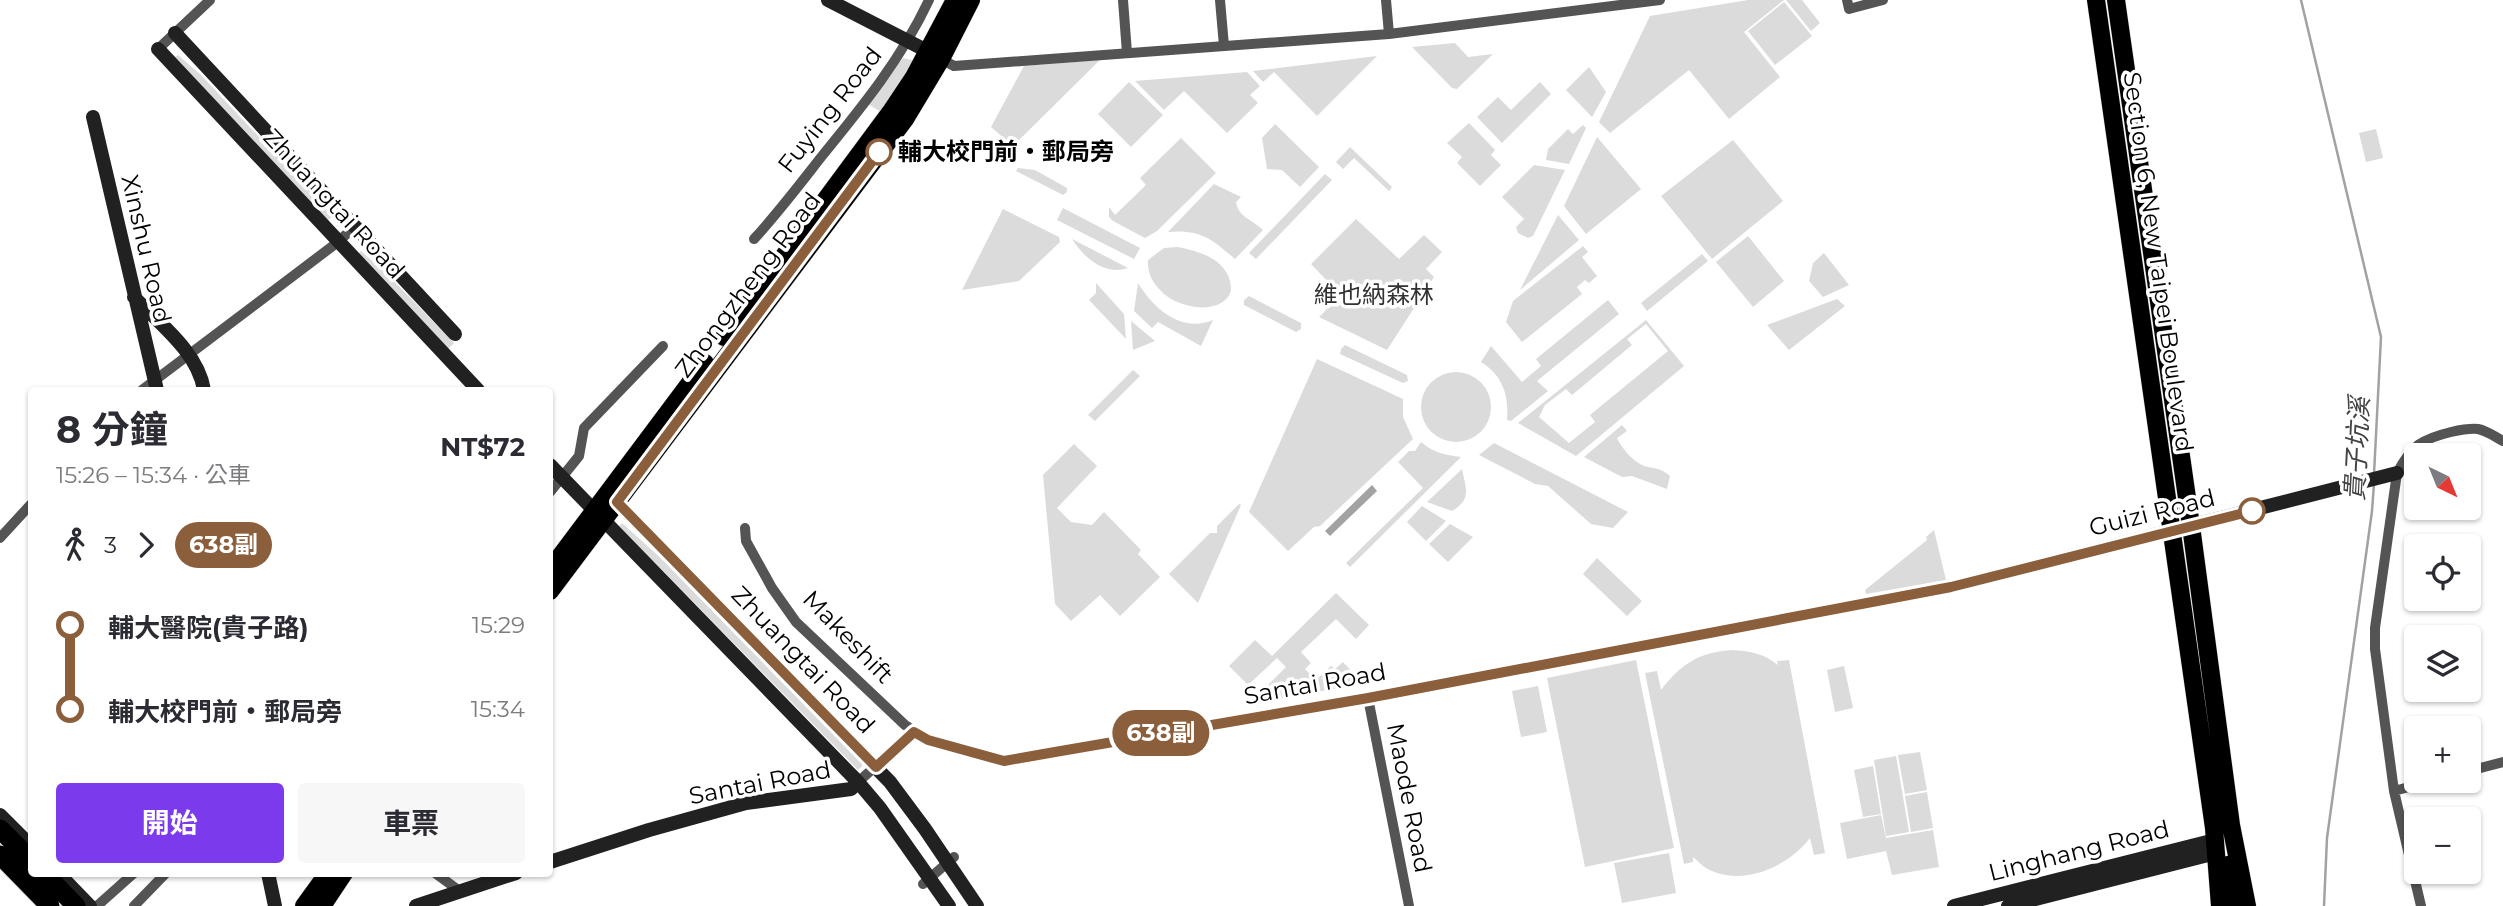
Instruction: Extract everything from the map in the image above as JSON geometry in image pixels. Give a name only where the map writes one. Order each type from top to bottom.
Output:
[{"type":"highway","points":[[4,826],[28,855]]},
{"type":"highway","points":[[0,855],[50,906]]},
{"type":"highway","points":[[48,877],[76,906]]},
{"type":"main road","name":"Zhongzheng Road","points":[[935,55],[955,0]]},
{"type":"main road","name":"Zhongzheng Road","points":[[553,586],[598,516],[888,128],[971,0]]},
{"type":"main road","name":"Section 6, New Taipei Boulevard","points":[[2096,0],[2170,531],[2220,837]]},
{"type":"main road","name":"Section 6, New Taipei Boulevard","points":[[2116,0],[2192,526],[2220,837]]},
{"type":"main road","name":"Zhongzheng Road","points":[[553,567],[598,516]]},
{"type":"main road","points":[[2220,837],[2220,906]]},
{"type":"main road","points":[[2220,837],[2234,906]]},
{"type":"main road","points":[[2220,837],[2247,906]]},
{"type":"main road","points":[[304,906],[325,877]]},
{"type":"main road","points":[[322,906],[341,877]]},
{"type":"street","points":[[158,49],[210,0]]},
{"type":"street","points":[[828,0],[954,66],[1389,34],[1660,0]]},
{"type":"street","name":"Fuying Road","points":[[754,239],[848,124],[909,41],[929,0]]},
{"type":"street","points":[[1122,0],[1127,53]]},
{"type":"street","points":[[1220,0],[1224,46]]},
{"type":"street","points":[[1386,0],[1389,34]]},
{"type":"street","points":[[1847,0],[1849,9],[1883,0]]},
{"type":"street","name":"Zhuangtai Road","points":[[175,33],[455,334]]},
{"type":"street","name":"Zhuangtai Road","points":[[158,49],[474,386]]},
{"type":"street","name":"Xinshu Road","points":[[93,117],[156,385]]},
{"type":"street","points":[[156,385],[188,355],[338,242],[354,227]]},
{"type":"street","points":[[133,296],[188,355],[199,372],[203,387]]},
{"type":"street","points":[[553,488],[579,456],[584,428],[663,346]]},
{"type":"street","points":[[2421,906],[2394,791],[2377,667],[2375,628],[2398,473],[2409,453],[2428,438],[2465,429],[2477,429],[2503,440]]},
{"type":"street","name":"Zhuangtai Road","points":[[553,469],[858,782],[880,808],[927,881],[949,906]]},
{"type":"street","name":"Guizi Road","points":[[1951,587],[2398,473]]},
{"type":"street","name":"Zhuangtai Road","points":[[612,497],[902,796],[951,860],[977,906]]},
{"type":"street","points":[[0,538],[28,507]]},
{"type":"street","name":"Makeshift","points":[[745,528],[746,541],[765,576],[796,622],[914,732]]},
{"type":"street","name":"Santai Road","points":[[553,861],[746,803],[851,789],[914,732],[928,740],[1004,761],[1368,698],[1951,587]]},
{"type":"street","name":"Maode Road","points":[[1368,698],[1409,906]]},
{"type":"street","points":[[2481,768],[2503,762]]},
{"type":"street","points":[[2394,791],[2404,788]]},
{"type":"street","points":[[0,816],[4,826],[28,844]]},
{"type":"street","name":"Linghang Road","points":[[2008,906],[2220,837]]},
{"type":"street","points":[[927,881],[951,860]]},
{"type":"street","points":[[0,866],[39,906]]},
{"type":"street","points":[[62,877],[90,906]]},
{"type":"street","points":[[97,906],[130,877]]},
{"type":"street","points":[[134,906],[162,877]]},
{"type":"street","points":[[269,877],[275,906]]},
{"type":"street","points":[[441,877],[461,891]]},
{"type":"street","points":[[416,906],[504,877]]},
{"type":"street","name":"Linghang Road","points":[[1954,906],[2029,898]]},
{"type":"green space","points":[[1748,0],[1784,0],[1744,32],[1780,77],[1729,119],[1689,70],[1610,133],[1599,122],[1650,16]]},
{"type":"green space","points":[[1786,0],[1802,0],[1820,23],[1811,31]]},
{"type":"green space","points":[[1784,2],[1812,36],[1775,65],[1748,31]]},
{"type":"green space","points":[[1455,43],[1468,57],[1493,54],[1457,89],[1452,88],[1412,47]]},
{"type":"green space","points":[[178,55],[201,75],[333,216],[327,221],[175,57]]},
{"type":"green space","points":[[1377,56],[1317,116],[1274,72],[1263,82],[1253,71]]},
{"type":"green space","points":[[903,58],[916,61],[881,112],[868,104]]},
{"type":"green space","points":[[1100,60],[1013,146],[991,127],[1024,66]]},
{"type":"green space","points":[[1589,67],[1606,92],[1592,117],[1566,90]]},
{"type":"green space","points":[[1247,72],[1260,86],[1250,95],[1258,103],[1227,133],[1184,91],[1164,110],[1135,81]]},
{"type":"green space","points":[[1129,82],[1163,115],[1131,147],[1098,114]]},
{"type":"green space","points":[[1540,82],[1551,94],[1502,143],[1477,117],[1498,97],[1511,110]]},
{"type":"green space","points":[[1469,123],[1495,150],[1491,155],[1501,165],[1480,186],[1457,163],[1462,157],[1447,143]]},
{"type":"green space","points":[[1275,124],[1319,167],[1300,187],[1282,170],[1267,169],[1262,138]]},
{"type":"green space","points":[[1583,125],[1586,128],[1569,164],[1546,160],[1548,149],[1568,129],[1573,134]]},
{"type":"green space","points":[[2376,129],[2383,158],[2366,162],[2359,133]]},
{"type":"green space","points":[[1597,137],[1641,189],[1586,234],[1564,206]]},
{"type":"green space","points":[[1181,138],[1216,173],[1157,231],[1145,238],[1113,221],[1109,217],[1109,207],[1115,215],[1146,185],[1140,178]]},
{"type":"green space","points":[[1733,140],[1783,201],[1712,259],[1661,196]]},
{"type":"green space","points":[[1350,147],[1392,187],[1389,191],[1354,158],[1343,169],[1336,162]]},
{"type":"green space","points":[[1534,165],[1565,170],[1533,236],[1528,238],[1518,233],[1516,227],[1524,219],[1502,197]]},
{"type":"green space","points":[[1018,168],[1035,170],[1067,188],[1067,192],[1063,195],[1016,171]]},
{"type":"green space","points":[[1325,174],[1332,180],[1256,259],[1249,253]]},
{"type":"green space","points":[[1214,184],[1241,197],[1236,202],[1237,207],[1246,218],[1263,230],[1235,259],[1205,237],[1189,232],[1168,232]]},
{"type":"green space","points":[[1063,208],[1140,248],[1134,259],[1057,220]]},
{"type":"green space","points":[[1003,209],[1059,237],[1060,242],[1019,281],[962,290]]},
{"type":"green space","points":[[1558,215],[1579,240],[1520,290]]},
{"type":"green space","name":"維也納森林","points":[[1356,219],[1399,259],[1424,235],[1442,252],[1426,269],[1434,277],[1387,350],[1319,317],[1334,302],[1331,285],[1311,264]]},
{"type":"green space","points":[[1748,236],[1784,281],[1753,307],[1716,262]]},
{"type":"green space","points":[[1072,239],[1128,268],[1111,270],[1096,264]]},
{"type":"green space","points":[[1583,246],[1588,252],[1582,257],[1597,276],[1589,283],[1585,280],[1577,287],[1582,294],[1522,342],[1506,322],[1513,301]]},
{"type":"green space","points":[[1178,247],[1202,253],[1216,261],[1227,273],[1231,289],[1222,303],[1205,307],[1186,305],[1170,298],[1156,286],[1150,274],[1148,260],[1164,248]]},
{"type":"green space","points":[[361,251],[454,343],[448,349],[358,254]]},
{"type":"green space","points":[[1824,253],[1849,285],[1823,297],[1809,281],[1813,263]]},
{"type":"green space","points":[[1702,254],[1708,261],[1647,311],[1641,303]]},
{"type":"green space","points":[[1096,283],[1124,314],[1126,339],[1089,300],[1096,293]]},
{"type":"green space","points":[[1138,283],[1160,310],[1179,321],[1201,323],[1213,320],[1201,346],[1158,322],[1152,328],[1134,311]]},
{"type":"green space","points":[[1249,296],[1301,323],[1301,329],[1296,332],[1244,305],[1244,300]]},
{"type":"green space","points":[[1837,299],[1845,306],[1789,350],[1767,325]]},
{"type":"green space","points":[[1608,300],[1619,314],[1537,381],[1548,391],[1511,421],[1507,420],[1507,402],[1503,387],[1495,373],[1481,362],[1491,346],[1522,382],[1541,366],[1536,359]]},
{"type":"green space","points":[[1646,320],[1684,366],[1576,456],[1518,423]],"holes":[[[1646,324],[1668,351],[1590,415],[1595,422],[1569,443],[1539,417],[1545,405],[1566,389],[1572,395],[1632,345],[1627,339]]]},
{"type":"green space","points":[[1131,321],[1155,341],[1133,350]]},
{"type":"green space","points":[[1345,345],[1407,375],[1408,381],[1403,383],[1340,354]]},
{"type":"green space","points":[[1317,359],[1403,399],[1403,417],[1413,439],[1320,526],[1314,527],[1288,551],[1249,512]]},
{"type":"green space","points":[[1133,370],[1140,376],[1095,421],[1088,415]]},
{"type":"green space","points":[[1456,372],[1481,382],[1491,407],[1481,432],[1456,442],[1431,432],[1421,407],[1431,382]]},
{"type":"green space","points":[[1622,425],[1627,431],[1617,438],[1621,445],[1640,464],[1661,470],[1670,476],[1667,489],[1632,476],[1622,477],[1584,457]]},
{"type":"green space","points":[[1421,442],[1440,453],[1461,457],[1350,567],[1346,563],[1423,488],[1398,462],[1409,451],[1415,451]]},
{"type":"green space","points":[[1494,443],[1628,512],[1613,528],[1591,524],[1548,486],[1535,484],[1479,455]]},
{"type":"green space","points":[[1074,444],[1097,466],[1057,508],[1071,522],[1092,525],[1104,512],[1141,550],[1138,554],[1160,577],[1120,616],[1100,595],[1071,621],[1055,604],[1043,475]]},
{"type":"green space","points":[[1462,469],[1466,493],[1458,507],[1452,511],[1427,502]]},
{"type":"green space","points":[[1241,505],[1198,603],[1169,574],[1210,533],[1217,533],[1217,526]]},
{"type":"green space","points":[[1422,506],[1446,521],[1426,541],[1407,522]]},
{"type":"green space","points":[[622,523],[664,561],[863,765],[858,770],[619,526]]},
{"type":"green space","points":[[1450,524],[1473,537],[1448,562],[1429,544]]},
{"type":"green space","points":[[1934,530],[1946,580],[1866,594],[1865,590],[1927,540],[1926,537]]},
{"type":"green space","points":[[1597,558],[1642,601],[1627,616],[1583,574]]},
{"type":"green space","points":[[1336,593],[1369,625],[1356,639],[1336,619],[1301,652],[1311,663],[1305,669],[1316,680],[1331,666],[1335,669],[1343,662],[1359,679],[1369,677],[1370,682],[1248,705],[1286,667],[1277,658],[1248,685],[1229,666],[1255,640],[1272,656]]},
{"type":"green space","points":[[1731,650],[1756,653],[1778,665],[1777,661],[1789,660],[1825,853],[1814,855],[1810,838],[1777,866],[1748,875],[1734,876],[1706,868],[1693,857],[1693,862],[1684,864],[1645,673],[1657,671],[1661,690],[1691,661]]},
{"type":"green space","points":[[1636,660],[1674,848],[1585,867],[1547,678]]},
{"type":"green space","points":[[1844,666],[1853,708],[1835,712],[1827,670]]},
{"type":"green space","points":[[1538,686],[1547,732],[1521,737],[1512,691]]},
{"type":"green space","points":[[1920,752],[1927,790],[1905,794],[1898,755]]},
{"type":"green space","points":[[1896,756],[1909,832],[1886,836],[1874,760]]},
{"type":"green space","points":[[1873,766],[1881,814],[1863,817],[1854,770]]},
{"type":"green space","points":[[1927,792],[1933,828],[1911,832],[1905,796]]},
{"type":"green space","points":[[1881,815],[1886,838],[1933,830],[1939,867],[1892,875],[1886,851],[1847,859],[1840,823]]},
{"type":"green space","points":[[1669,853],[1676,893],[1622,903],[1614,863]]},
{"type":"shaded area","points":[[1372,485],[1377,491],[1330,536],[1325,531]]},
{"type":"waterway","name":"貴子坑溪","points":[[2301,0],[2381,337],[2374,474]]},
{"type":"waterway","name":"貴子坑溪","points":[[2324,906],[2327,838],[2374,484]]},
{"type":"railway","points":[[2103,0],[2145,331],[2231,906]]},
{"type":"bus line","name":"638副","points":[[879,152],[617,502],[876,767],[914,732],[928,740],[1004,761],[1368,698],[1951,587],[2252,511]]},
{"type":"place","name":"輔大校門前・郵局旁","points":[[879,152]]}]
